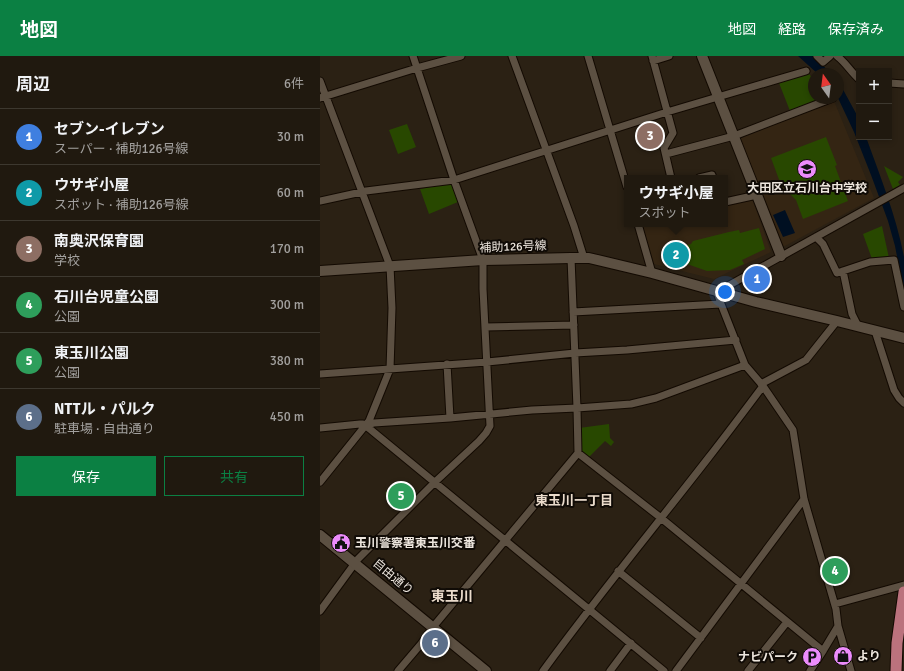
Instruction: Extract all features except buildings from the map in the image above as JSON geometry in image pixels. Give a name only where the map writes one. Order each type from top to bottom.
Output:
[{"type":"main road","points":[[896,671],[897,643],[904,592]]},
{"type":"street","points":[[320,611],[355,562],[486,433],[490,426],[483,260],[454,180],[414,56]]},
{"type":"street","points":[[322,96],[461,56]]},
{"type":"street","points":[[512,56],[574,226],[584,258]]},
{"type":"street","points":[[588,56],[624,177]]},
{"type":"street","points":[[670,56],[653,58],[673,134],[664,148],[670,175]]},
{"type":"street","points":[[702,56],[781,256]]},
{"type":"street","points":[[817,56],[822,62],[830,56]]},
{"type":"street","points":[[837,56],[856,76]]},
{"type":"street","points":[[320,201],[362,192],[454,180],[667,112],[806,71]]},
{"type":"street","points":[[320,81],[322,96],[362,192],[390,266],[392,308],[390,369],[369,421],[320,482]]},
{"type":"street","points":[[892,83],[904,84]]},
{"type":"street","points":[[666,154],[734,136],[817,104]]},
{"type":"street","points":[[851,671],[838,626],[836,604],[804,499],[793,430],[762,385],[745,365],[717,292],[904,189]]},
{"type":"street","points":[[728,201],[757,195]]},
{"type":"street","points":[[640,227],[652,273]]},
{"type":"street","points":[[816,237],[823,244],[837,273],[870,262],[894,260],[904,307]]},
{"type":"street","points":[[398,671],[578,453],[571,258]]},
{"type":"street","name":"補助126号線","points":[[320,271],[483,260],[589,258],[652,273],[756,302],[904,338]]},
{"type":"street","points":[[843,271],[852,314],[858,326]]},
{"type":"street","points":[[573,312],[721,304]]},
{"type":"street","points":[[543,671],[618,571],[708,458],[762,385],[806,360],[837,321]]},
{"type":"street","points":[[485,327],[574,325]]},
{"type":"street","points":[[875,331],[894,390],[899,398],[904,402]]},
{"type":"street","points":[[320,374],[487,362],[575,352],[627,350],[736,340]]},
{"type":"street","points":[[447,364],[450,418]]},
{"type":"street","points":[[365,426],[374,423],[626,404],[656,398],[745,365]]},
{"type":"street","points":[[320,428],[360,424],[365,426],[664,671]]},
{"type":"street","points":[[578,453],[741,583],[823,651]]},
{"type":"street","points":[[676,671],[804,499]]},
{"type":"street","name":"自由通り","points":[[320,535],[355,562],[486,671]]},
{"type":"street","points":[[618,571],[701,638]]},
{"type":"street","points":[[836,604],[904,585]]},
{"type":"street","points":[[748,671],[787,622]]},
{"type":"street","points":[[810,671],[838,626]]},
{"type":"street","points":[[610,671],[631,643]]},
{"type":"shaded area","name":"大田区立石川台中学校","points":[[826,104],[835,104],[874,198],[783,247],[739,139]]},
{"type":"shaded area","points":[[751,199],[753,201],[771,252],[714,279],[654,264],[643,227],[728,227],[728,205]]},
{"type":"green space","points":[[808,74],[809,104],[790,111],[779,83]]},
{"type":"green space","points":[[407,124],[416,147],[398,154],[389,130]]},
{"type":"green space","points":[[826,137],[837,165],[835,166],[848,201],[803,219],[796,200],[781,185],[771,158]]},
{"type":"green space","points":[[884,166],[903,177],[898,182],[900,185],[893,189]]},
{"type":"green space","points":[[452,183],[458,202],[429,214],[420,189]]},
{"type":"green space","points":[[882,226],[889,258],[872,259],[863,234]]},
{"type":"green space","points":[[759,228],[765,249],[742,260],[744,264],[730,270],[707,271],[687,264],[684,254],[680,255],[678,247],[691,244],[693,241],[739,230],[740,233]]},
{"type":"green space","points":[[609,424],[610,438],[614,442],[611,446],[605,441],[588,458],[580,451],[579,428]]},
{"type":"green space","points":[[397,482],[417,500],[406,512],[385,493]]},
{"type":"green space","points":[[840,558],[845,580],[832,584],[826,562]]},
{"type":"water","points":[[798,56],[814,56],[825,68],[811,68]]},
{"type":"water","points":[[844,91],[856,113],[856,137],[841,104],[844,104]]},
{"type":"water","points":[[857,140],[867,140],[892,211],[904,257],[904,293],[895,246],[888,221]]},
{"type":"water","points":[[785,210],[795,233],[783,237],[773,215]]},
{"type":"place","name":"南奥沢保育園","points":[[650,136]]},
{"type":"place","name":"大田区立石川台中学校","points":[[807,169]]},
{"type":"place","name":"ウサギ小屋","points":[[676,255]]},
{"type":"place","name":"セブン-イレブン","points":[[757,279]]},
{"type":"place","name":"東玉川公園","points":[[401,496]]},
{"type":"place","name":"玉川警察署東玉川交番","points":[[341,543]]},
{"type":"place","name":"石川台児童公園","points":[[835,571]]},
{"type":"place","name":"NTTル・パルク","points":[[435,643]]},
{"type":"place","name":"より","points":[[843,656]]},
{"type":"place","name":"ナビパーク","points":[[812,657]]},
{"type":"district","name":"東玉川一丁目","points":[[574,501]]},
{"type":"district","name":"東玉川","points":[[452,596]]}]
